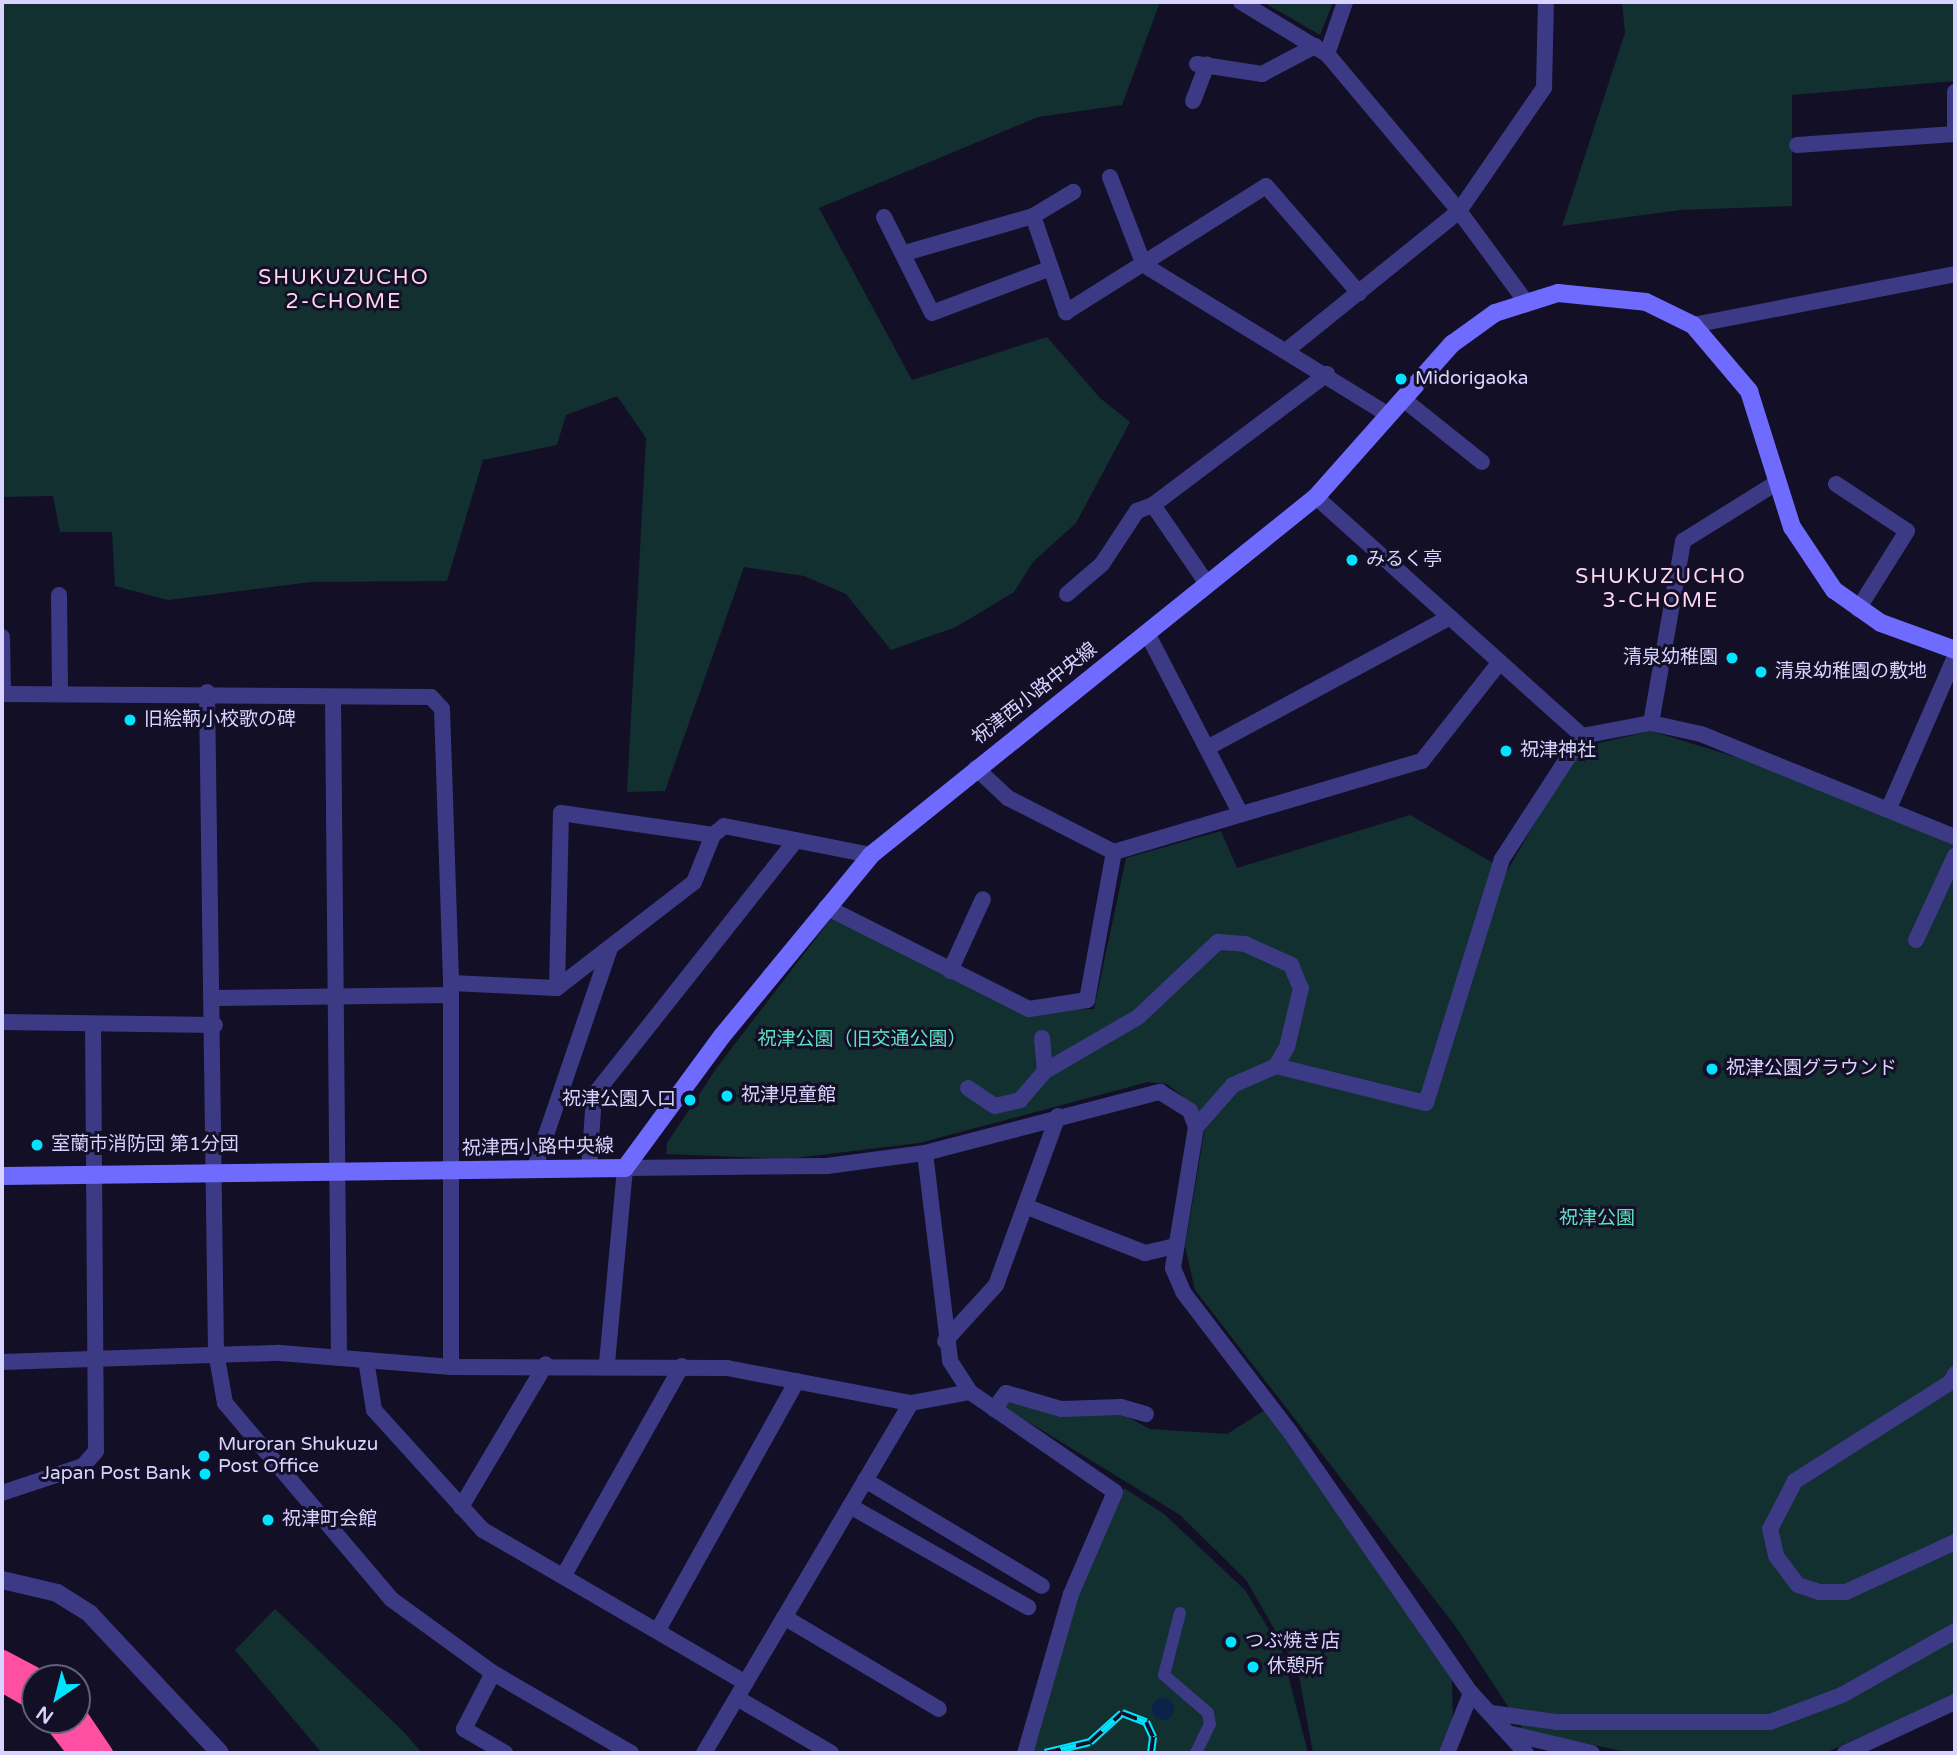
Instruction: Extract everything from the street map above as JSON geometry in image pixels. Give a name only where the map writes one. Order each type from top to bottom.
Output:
[{"type":"highway","points":[[2,1660],[21,1670]]},
{"type":"highway","points":[[2,1681],[21,1692]]},
{"type":"highway","points":[[64,1734],[79,1753]]},
{"type":"highway","points":[[89,1734],[102,1753]]},
{"type":"main road","name":"祝津西小路中央線","points":[[2,1176],[625,1168],[825,907],[871,855],[975,768],[1316,497],[1403,399],[1476,324],[1526,302],[1558,293],[1611,295],[1693,325],[1749,391],[1776,483],[1818,570],[1858,609],[1955,650]]},
{"type":"street","points":[[1241,2],[1321,50],[1459,211],[1526,302]]},
{"type":"street","points":[[1193,101],[1202,65],[1262,74],[1321,50],[1345,2]]},
{"type":"street","points":[[1287,350],[1459,211],[1544,88],[1546,2]]},
{"type":"street","points":[[1797,145],[1955,133],[1955,92]]},
{"type":"street","points":[[1110,177],[1144,265],[1327,374],[1389,415]]},
{"type":"street","points":[[1033,216],[1066,312],[1266,186],[1359,293]]},
{"type":"street","points":[[905,253],[1033,216],[1073,192]]},
{"type":"street","points":[[884,216],[905,253],[932,313],[1051,268]]},
{"type":"street","points":[[1693,325],[1955,274]]},
{"type":"street","points":[[1067,594],[1102,564],[1137,511],[1153,505],[1327,374]]},
{"type":"street","points":[[1403,399],[1482,462]]},
{"type":"street","points":[[1651,723],[1683,541],[1776,483]]},
{"type":"street","points":[[1836,484],[1908,531],[1858,609]]},
{"type":"street","points":[[1316,497],[1582,736]]},
{"type":"street","points":[[1153,505],[1208,585]]},
{"type":"street","points":[[59,595],[60,694]]},
{"type":"street","points":[[1207,748],[1450,617]]},
{"type":"street","points":[[1147,633],[1241,814]]},
{"type":"street","points":[[2,637],[2,694],[207,692],[333,698],[431,697],[442,709],[452,989],[451,1367]]},
{"type":"street","points":[[1889,808],[1955,657]]},
{"type":"street","points":[[975,768],[1008,798],[1114,852],[1422,761],[1499,663]]},
{"type":"street","points":[[207,692],[215,998],[216,1352],[225,1403],[238,1425],[391,1599],[493,1673],[631,1753]]},
{"type":"street","points":[[333,698],[339,1358]]},
{"type":"street","points":[[1526,1753],[1512,1734],[1471,1693],[1290,1432],[1183,1292],[1173,1268],[1196,1127],[1233,1085],[1276,1066],[1426,1103],[1502,859],[1582,736],[1651,723],[1701,734],[1955,837]]},
{"type":"street","points":[[557,988],[561,813],[713,835]]},
{"type":"street","points":[[215,998],[557,988],[694,882],[713,835],[724,826],[871,855]]},
{"type":"street","points":[[589,1169],[594,1095],[796,841]]},
{"type":"street","points":[[825,907],[1029,1009],[1087,1000],[1114,852]]},
{"type":"street","points":[[1916,940],[1955,856]]},
{"type":"street","points":[[950,971],[983,899]]},
{"type":"street","points":[[968,1088],[995,1106],[1009,1105],[1045,1071],[1138,1017],[1218,942],[1245,944],[1291,965],[1301,988],[1276,1066]]},
{"type":"street","points":[[534,1170],[610,948]]},
{"type":"street","points":[[2,1022],[215,1025]]},
{"type":"street","points":[[2,1493],[83,1466],[96,1451],[93,1025]]},
{"type":"street","points":[[1042,1038],[1045,1071]]},
{"type":"street","points":[[607,1363],[625,1168],[827,1166],[925,1153],[1058,1116],[1160,1092],[1189,1111],[1196,1127]]},
{"type":"street","points":[[945,1341],[996,1285],[1058,1116]]},
{"type":"street","points":[[925,1153],[945,1341],[970,1392],[1115,1492],[1071,1594],[1025,1753]]},
{"type":"street","points":[[1025,1206],[1145,1253],[1175,1246]]},
{"type":"street","points":[[2,1362],[96,1361],[216,1352],[451,1367],[607,1363],[682,1366],[797,1381],[911,1403],[970,1392]]},
{"type":"street","points":[[366,1360],[374,1410],[483,1530],[659,1628],[746,1683]]},
{"type":"street","points":[[461,1507],[546,1364]]},
{"type":"street","points":[[564,1575],[682,1366]]},
{"type":"street","points":[[1955,1374],[1796,1481],[1770,1529],[1776,1556],[1798,1585],[1819,1592],[1846,1592],[1955,1542]]},
{"type":"street","points":[[659,1628],[797,1381]]},
{"type":"street","points":[[994,1409],[1006,1392],[1061,1409],[1121,1407],[1146,1414]]},
{"type":"street","points":[[704,1753],[911,1403]]},
{"type":"street","points":[[865,1480],[1042,1586]]},
{"type":"street","points":[[850,1506],[1028,1607]]},
{"type":"street","points":[[2,1580],[57,1592],[90,1614],[220,1753]]},
{"type":"street","points":[[1180,1613],[1164,1675],[1208,1713],[1210,1724],[1196,1753]]},
{"type":"street","points":[[784,1617],[939,1709]]},
{"type":"street","points":[[1491,1713],[1557,1722],[1770,1722],[1842,1695],[1955,1632]]},
{"type":"street","points":[[493,1673],[464,1729],[505,1753]]},
{"type":"street","points":[[1447,1753],[1471,1693]]},
{"type":"street","points":[[737,1698],[831,1753]]},
{"type":"street","points":[[1845,1753],[1955,1702]]},
{"type":"street","points":[[1512,1734],[1592,1753]]},
{"type":"green space","points":[[2,2],[1160,2],[1122,105],[1038,117],[819,208],[912,380],[1047,337],[1100,398],[1130,422],[1076,523],[1033,562],[1014,592],[956,627],[891,650],[846,594],[804,576],[744,567],[665,791],[627,792],[646,438],[617,396],[566,415],[557,445],[483,460],[447,581],[311,582],[168,600],[115,586],[112,532],[60,532],[53,496],[2,497]]},
{"type":"green space","points":[[1263,2],[1333,2],[1320,35]]},
{"type":"green space","points":[[1622,2],[1955,2],[1955,81],[1792,95],[1792,206],[1680,210],[1562,226],[1625,33]]},
{"type":"green space","name":"祝津公園","points":[[1651,731],[1762,765],[1955,846],[1955,1694],[1825,1753],[1632,1753],[1524,1731],[1456,1627],[1195,1290],[1185,1246],[1205,1127],[1198,1109],[1167,1084],[1148,1082],[919,1143],[787,1159],[666,1154],[667,1143],[718,1066],[833,916],[1023,1011],[1094,1009],[1126,858],[1221,831],[1237,868],[1410,815],[1507,871],[1572,760],[1586,746]]},
{"type":"green space","points":[[1006,1395],[1111,1408],[1150,1429],[1227,1434],[1265,1410],[1452,1678],[1453,1722],[1440,1753],[1313,1753],[1298,1670],[1246,1580],[1180,1515],[1001,1405]]},
{"type":"green space","points":[[1124,1488],[1164,1514],[1245,1590],[1282,1651],[1308,1753],[1032,1753],[1078,1594]]},
{"type":"green space","points":[[275,1609],[403,1731],[422,1753],[322,1753],[235,1650]]},
{"type":"water","points":[[1163,1698],[1171,1701],[1174,1709],[1171,1717],[1163,1720],[1155,1717],[1152,1709],[1155,1701]]},
{"type":"railway","points":[[1045,1753],[1090,1742],[1122,1713],[1146,1722],[1153,1737],[1151,1753]]},
{"type":"place","name":"Midorigaoka","points":[[1401,379]]},
{"type":"place","name":"みるく亭","points":[[1352,560]]},
{"type":"place","name":"清泉幼稚園","points":[[1732,658]]},
{"type":"place","name":"清泉幼稚園の敷地","points":[[1761,672]]},
{"type":"place","name":"旧絵鞆小校歌の碑","points":[[130,720]]},
{"type":"place","name":"祝津神社","points":[[1506,751]]},
{"type":"place","name":"祝津公園グラウンド","points":[[1712,1069]]},
{"type":"place","name":"祝津児童館","points":[[727,1096]]},
{"type":"place","name":"祝津公園入口","points":[[690,1100]]},
{"type":"place","name":"室蘭市消防団 第1分団","points":[[37,1145]]},
{"type":"place","name":"Muroran Shukuzu Post Office","points":[[204,1456]]},
{"type":"place","name":"Japan Post Bank","points":[[205,1474]]},
{"type":"place","name":"祝津町会館","points":[[268,1520]]},
{"type":"place","name":"つぶ焼き店","points":[[1231,1642]]},
{"type":"place","name":"休憩所","points":[[1253,1667]]},
{"type":"district","name":"SHUKUZUCHO 2-CHOME","points":[[344,290]]},
{"type":"district","name":"SHUKUZUCHO 3-CHOME","points":[[1661,589]]},
{"type":"park label","name":"祝津公園（旧交通公園）","points":[[862,1040]]}]
